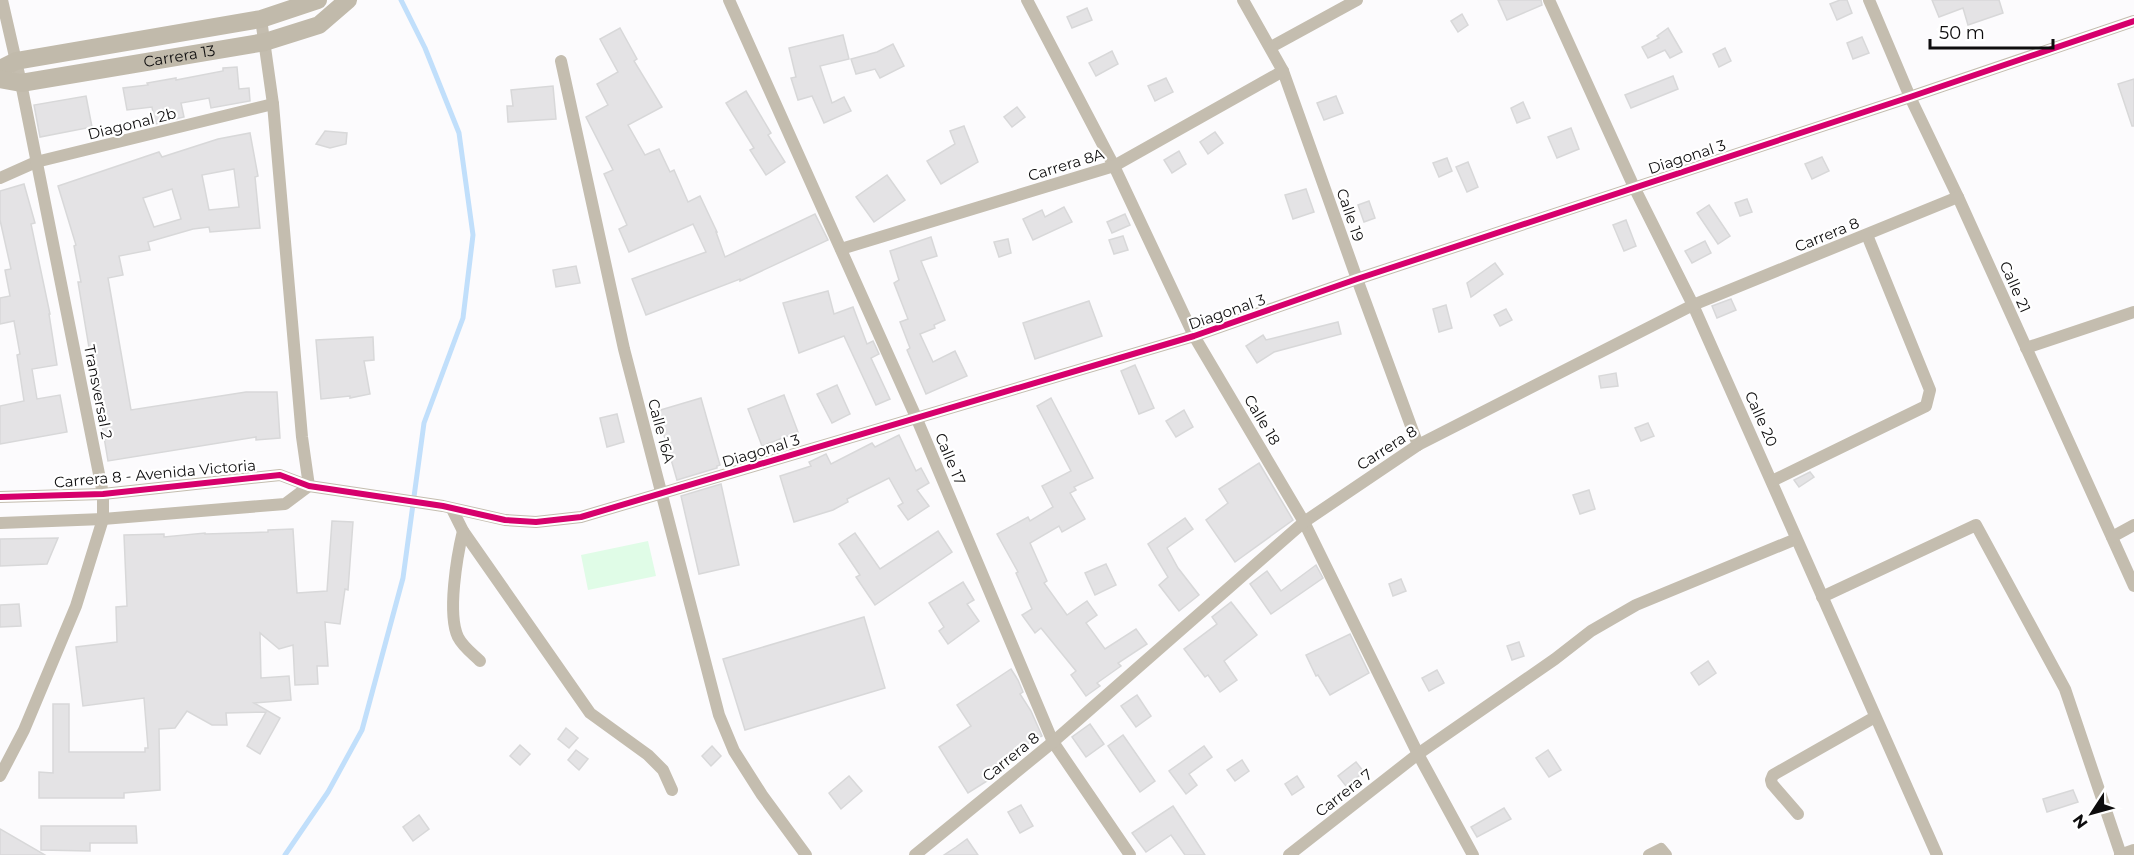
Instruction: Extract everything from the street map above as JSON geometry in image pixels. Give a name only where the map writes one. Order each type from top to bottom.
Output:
[{"type":"street","name":"Transversal 2","points":[[0,776],[24,730],[54,661],[76,606],[103,519],[103,494],[21,83],[8,65],[2,0]]},
{"type":"street","name":"Carrera 13","points":[[8,65],[261,19],[318,0]]},
{"type":"street","name":"Carrera 13","points":[[0,79],[21,83],[265,42],[319,25],[348,0]]},
{"type":"street","name":"Calle 17","points":[[729,0],[916,417],[1053,742],[1130,855]]},
{"type":"street","name":"Calle 18","points":[[1027,0],[1114,166],[1194,336],[1304,522],[1418,754],[1473,855]]},
{"type":"street","name":"Calle 19","points":[[1243,0],[1283,71],[1418,444]]},
{"type":"street","points":[[1271,47],[1357,0]]},
{"type":"street","name":"Calle 20","points":[[1549,0],[1634,187],[1693,305],[1937,855]]},
{"type":"street","name":"Calle 21","points":[[1869,0],[1910,97],[1958,197],[2134,586]]},
{"type":"street","points":[[0,523],[103,519],[285,504],[309,486],[302,436],[273,104],[261,19]]},
{"type":"street","name":"Diagonal 3","points":[[309,486],[448,507],[505,520],[536,522],[581,517],[1194,336],[1357,279],[2134,21]]},
{"type":"street","points":[[172,34],[176,57]]},
{"type":"street","name":"Calle 16A","points":[[561,61],[624,349],[719,715],[734,751],[762,795],[806,855]]},
{"type":"street","name":"Carrera 8A","points":[[841,249],[1114,166],[1283,71]]},
{"type":"street","name":"Diagonal 2b","points":[[0,178],[36,162],[273,104]]},
{"type":"street","name":"Carrera 8","points":[[915,855],[1053,742],[1304,522],[1418,444],[1693,305],[1958,197]]},
{"type":"street","points":[[1772,481],[1926,406],[1930,390],[1867,235]]},
{"type":"street","points":[[2026,348],[2134,312]]},
{"type":"street","name":"Carrera 8 - Avenida Victoria","points":[[0,496],[103,494],[280,476],[309,486]]},
{"type":"street","points":[[448,507],[590,713],[648,755],[663,770],[672,790]]},
{"type":"street","points":[[1822,597],[1976,525],[2065,688],[2120,855],[2134,850]]},
{"type":"street","points":[[2112,537],[2134,525]]},
{"type":"street","points":[[463,531],[455,574],[454,603],[457,635],[480,661]]},
{"type":"street","name":"Carrera 7","points":[[1289,855],[1418,754],[1555,659],[1591,631],[1636,605],[1796,539]]},
{"type":"street","points":[[1798,814],[1772,784],[1773,775],[1875,717]]},
{"type":"street","points":[[1649,855],[1661,849],[1666,855]]},
{"type":"green space","points":[[648,541],[656,576],[588,590],[581,555]]},
{"type":"building","points":[[1498,0],[1541,0],[1542,5],[1507,20]]},
{"type":"building","points":[[1847,0],[1852,13],[1837,20],[1830,4]]},
{"type":"building","points":[[1932,0],[1999,0],[2003,13],[1968,25],[1963,8],[1939,17]]},
{"type":"building","points":[[1087,8],[1092,20],[1072,28],[1067,17]]},
{"type":"building","points":[[1462,14],[1468,25],[1458,32],[1451,21]]},
{"type":"building","points":[[620,28],[637,59],[634,61],[662,107],[628,125],[645,155],[659,149],[670,172],[674,170],[688,202],[700,196],[717,232],[725,257],[815,214],[828,240],[740,281],[740,279],[646,315],[632,279],[706,252],[693,224],[629,252],[619,229],[627,225],[604,174],[613,170],[586,117],[608,105],[597,84],[618,72],[600,39]]},
{"type":"building","points":[[1668,28],[1682,52],[1670,58],[1665,50],[1648,58],[1642,47],[1659,38],[1657,36]]},
{"type":"building","points":[[843,35],[849,59],[820,66],[832,103],[844,97],[851,111],[824,123],[812,96],[798,100],[791,78],[796,77],[789,48]]},
{"type":"building","points":[[1862,37],[1869,53],[1853,59],[1847,43]]},
{"type":"building","points":[[893,44],[904,66],[880,78],[875,69],[856,74],[851,59],[877,52]]},
{"type":"building","points":[[1725,48],[1731,61],[1719,67],[1713,54]]},
{"type":"building","points":[[1112,51],[1118,64],[1096,76],[1089,63]]},
{"type":"building","points":[[237,67],[239,89],[249,88],[250,101],[211,108],[209,98],[181,103],[184,117],[155,124],[152,107],[127,110],[123,88]]},
{"type":"building","points":[[1673,76],[1678,89],[1631,108],[1625,95]]},
{"type":"building","points":[[1166,78],[1173,92],[1155,101],[1148,86]]},
{"type":"building","points":[[2134,79],[2134,126],[2132,126],[2118,84]]},
{"type":"building","points":[[553,86],[556,119],[508,122],[507,106],[513,106],[511,90]]},
{"type":"building","points":[[746,91],[771,133],[768,135],[785,162],[766,175],[750,150],[754,148],[726,103]]},
{"type":"building","points":[[86,96],[92,127],[40,137],[34,105]]},
{"type":"building","points":[[1336,96],[1343,113],[1324,120],[1317,103]]},
{"type":"building","points":[[1523,102],[1530,118],[1517,123],[1511,108]]},
{"type":"building","points":[[1017,107],[1025,117],[1012,127],[1004,117]]},
{"type":"building","points":[[964,126],[978,162],[941,184],[927,161],[955,144],[950,131]]},
{"type":"building","points":[[1571,128],[1579,149],[1557,158],[1548,137]]},
{"type":"building","points":[[325,131],[347,133],[346,144],[330,148],[316,144]]},
{"type":"building","points":[[1215,132],[1223,143],[1208,154],[1200,142]]},
{"type":"building","points":[[250,133],[258,176],[255,177],[260,228],[210,232],[209,227],[193,229],[148,242],[150,250],[119,256],[123,275],[108,278],[131,410],[246,392],[277,392],[280,438],[256,440],[256,437],[108,461],[78,282],[81,282],[74,246],[76,245],[58,186],[159,152],[162,157],[218,139]],"holes":[[[234,169],[239,207],[209,210],[202,175]],[[172,189],[181,219],[154,227],[143,198]]]},
{"type":"building","points":[[1179,151],[1186,164],[1172,173],[1164,160]]},
{"type":"building","points":[[1822,157],[1829,171],[1812,179],[1805,164]]},
{"type":"building","points":[[1447,158],[1452,171],[1439,177],[1433,163]]},
{"type":"building","points":[[1468,162],[1478,187],[1467,192],[1456,167]]},
{"type":"building","points":[[887,175],[905,200],[874,222],[856,197]]},
{"type":"building","points":[[24,184],[35,223],[31,224],[50,314],[57,365],[32,369],[37,399],[60,395],[67,432],[0,444],[0,406],[24,401],[17,355],[20,354],[14,321],[0,324],[0,298],[10,296],[5,270],[11,269],[0,220],[0,191]]},
{"type":"building","points":[[1306,189],[1314,212],[1293,219],[1285,195]]},
{"type":"building","points":[[1747,199],[1752,212],[1740,216],[1735,203]]},
{"type":"building","points":[[1369,201],[1375,218],[1364,222],[1358,205]]},
{"type":"building","points":[[1709,205],[1730,236],[1718,244],[1697,213]]},
{"type":"building","points":[[1064,207],[1072,222],[1033,240],[1023,219],[1042,210],[1045,217]]},
{"type":"building","points":[[1125,214],[1130,225],[1112,233],[1107,222]]},
{"type":"building","points":[[1626,220],[1636,246],[1624,251],[1613,225]]},
{"type":"building","points":[[1123,236],[1128,250],[1114,254],[1109,240]]},
{"type":"building","points":[[931,237],[937,256],[921,261],[945,320],[934,325],[935,328],[920,334],[933,362],[955,351],[967,376],[926,394],[907,350],[910,348],[900,322],[908,319],[894,283],[899,280],[890,251]]},
{"type":"building","points":[[1008,239],[1011,253],[999,257],[994,242]]},
{"type":"building","points":[[1705,241],[1711,253],[1692,263],[1685,251]]},
{"type":"building","points":[[1495,263],[1503,274],[1471,297],[1467,283]]},
{"type":"building","points":[[576,266],[580,283],[556,287],[553,270]]},
{"type":"building","points":[[828,291],[834,314],[853,307],[867,344],[873,341],[879,354],[871,358],[890,399],[876,405],[844,336],[799,353],[783,303]]},
{"type":"building","points":[[1731,299],[1736,310],[1717,318],[1712,306]]},
{"type":"building","points":[[1089,301],[1102,336],[1035,359],[1023,323]]},
{"type":"building","points":[[1446,305],[1452,328],[1439,332],[1433,309]]},
{"type":"building","points":[[1506,309],[1512,320],[1500,326],[1494,315]]},
{"type":"building","points":[[1338,322],[1341,334],[1274,352],[1257,363],[1246,346],[1263,335],[1266,340]]},
{"type":"building","points":[[373,337],[374,360],[364,361],[370,394],[350,398],[350,396],[321,399],[316,340]]},
{"type":"building","points":[[1135,365],[1154,408],[1139,414],[1121,371]]},
{"type":"building","points":[[1616,373],[1618,386],[1601,388],[1599,376]]},
{"type":"building","points":[[837,385],[850,414],[832,423],[817,394]]},
{"type":"building","points":[[784,395],[798,432],[762,446],[748,409]]},
{"type":"building","points":[[701,398],[720,465],[717,468],[677,480],[657,411]]},
{"type":"building","points":[[1051,398],[1093,478],[1074,487],[1076,490],[1070,493],[1085,519],[1062,532],[1059,526],[1030,543],[1047,581],[1044,583],[1067,615],[1087,601],[1097,615],[1086,623],[1105,649],[1136,629],[1147,644],[1118,663],[1121,666],[1097,683],[1100,686],[1086,696],[1071,675],[1076,671],[1041,628],[1035,633],[1022,615],[1032,609],[1016,573],[1018,572],[997,534],[1028,517],[1030,521],[1053,507],[1042,486],[1071,471],[1037,406]]},
{"type":"building","points":[[1184,410],[1193,427],[1176,437],[1166,421]]},
{"type":"building","points":[[617,414],[624,442],[607,447],[600,418]]},
{"type":"building","points":[[1648,423],[1654,436],[1641,441],[1635,428]]},
{"type":"building","points":[[899,435],[916,471],[921,468],[929,483],[917,490],[929,506],[908,520],[898,506],[903,503],[889,478],[847,499],[848,502],[833,510],[794,522],[780,476],[811,466],[809,462],[826,454],[831,464],[872,443],[875,447]]},
{"type":"building","points":[[1259,463],[1293,520],[1235,562],[1206,520],[1228,503],[1219,489]]},
{"type":"building","points":[[1810,472],[1814,477],[1799,487],[1794,480]]},
{"type":"building","points":[[721,484],[739,565],[699,574],[681,496]]},
{"type":"building","points":[[1589,490],[1595,509],[1580,514],[1573,495]]},
{"type":"building","points":[[1185,518],[1193,529],[1167,548],[1178,568],[1199,595],[1179,611],[1159,585],[1168,577],[1148,544]]},
{"type":"building","points":[[332,521],[353,522],[348,590],[345,589],[340,624],[325,622],[328,666],[317,666],[318,684],[295,685],[293,645],[279,649],[260,633],[261,678],[289,676],[291,700],[254,703],[280,718],[260,754],[247,746],[266,712],[226,713],[227,725],[212,725],[187,711],[175,728],[159,729],[160,790],[124,793],[124,798],[39,798],[39,772],[53,773],[53,704],[69,704],[69,752],[145,752],[145,748],[148,748],[144,698],[83,706],[76,647],[117,642],[116,607],[127,606],[124,535],[164,534],[164,537],[293,529],[297,593],[327,591]]},
{"type":"building","points":[[938,531],[952,552],[875,605],[856,577],[860,575],[839,544],[855,533],[880,569]]},
{"type":"building","points":[[58,538],[47,564],[0,566],[0,539]]},
{"type":"building","points":[[1106,564],[1116,585],[1095,595],[1085,573]]},
{"type":"building","points":[[1316,565],[1323,578],[1271,614],[1250,584],[1267,571],[1281,591]]},
{"type":"building","points":[[1401,579],[1406,591],[1393,596],[1389,584]]},
{"type":"building","points":[[963,582],[974,600],[967,604],[979,621],[948,644],[939,631],[944,627],[929,603]]},
{"type":"building","points":[[1231,602],[1257,635],[1224,661],[1237,680],[1220,692],[1208,675],[1205,677],[1184,649],[1217,624],[1212,617]]},
{"type":"building","points":[[19,604],[21,626],[0,627],[0,605]]},
{"type":"building","points":[[864,617],[885,688],[745,730],[723,659]]},
{"type":"building","points":[[1350,634],[1369,673],[1330,695],[1318,675],[1316,676],[1306,655]]},
{"type":"building","points":[[1519,642],[1524,656],[1512,660],[1507,646]]},
{"type":"building","points":[[1708,661],[1716,673],[1699,685],[1691,673]]},
{"type":"building","points":[[1011,669],[1023,692],[1020,694],[1031,711],[1042,736],[982,774],[987,781],[968,793],[939,747],[971,726],[957,705]]},
{"type":"building","points":[[1437,670],[1444,683],[1429,691],[1422,678]]},
{"type":"building","points":[[1137,695],[1151,716],[1136,727],[1121,706]]},
{"type":"building","points":[[1090,724],[1104,744],[1086,757],[1072,737]]},
{"type":"building","points":[[566,728],[578,738],[569,748],[558,739]]},
{"type":"building","points":[[1123,735],[1155,781],[1140,792],[1108,746]]},
{"type":"building","points":[[520,745],[530,754],[520,765],[510,756]]},
{"type":"building","points":[[712,746],[721,756],[711,766],[702,756]]},
{"type":"building","points":[[1204,746],[1212,757],[1189,774],[1197,785],[1186,794],[1169,771]]},
{"type":"building","points":[[576,750],[588,759],[579,770],[568,760]]},
{"type":"building","points":[[1548,750],[1561,770],[1549,777],[1536,758]]},
{"type":"building","points":[[1242,760],[1249,771],[1235,781],[1227,770]]},
{"type":"building","points":[[1356,762],[1364,772],[1346,786],[1338,776]]},
{"type":"building","points":[[849,776],[862,791],[841,809],[829,793]]},
{"type":"building","points":[[1297,776],[1304,787],[1292,795],[1285,784]]},
{"type":"building","points":[[2073,790],[2078,802],[2047,812],[2043,799]]},
{"type":"building","points":[[1021,805],[1033,826],[1020,833],[1008,812]]},
{"type":"building","points":[[1173,806],[1205,855],[1185,855],[1171,835],[1146,852],[1132,833]]},
{"type":"building","points":[[1504,808],[1511,819],[1477,837],[1471,827]]},
{"type":"building","points":[[419,815],[429,829],[413,841],[403,827]]},
{"type":"building","points":[[41,826],[136,826],[137,843],[90,843],[90,851],[41,850]]},
{"type":"building","points":[[0,829],[45,855],[0,855]]},
{"type":"building","points":[[967,839],[978,855],[944,855],[956,847]]},
{"type":"waterway","points":[[285,855],[328,792],[362,730],[403,578],[424,423],[463,318],[473,235],[459,133],[425,48],[401,0]]},
{"type":"cycle path","points":[[0,497],[103,494],[280,475],[309,486],[443,506],[505,520],[536,522],[581,517],[1194,336],[1357,279],[2134,21]]}]
